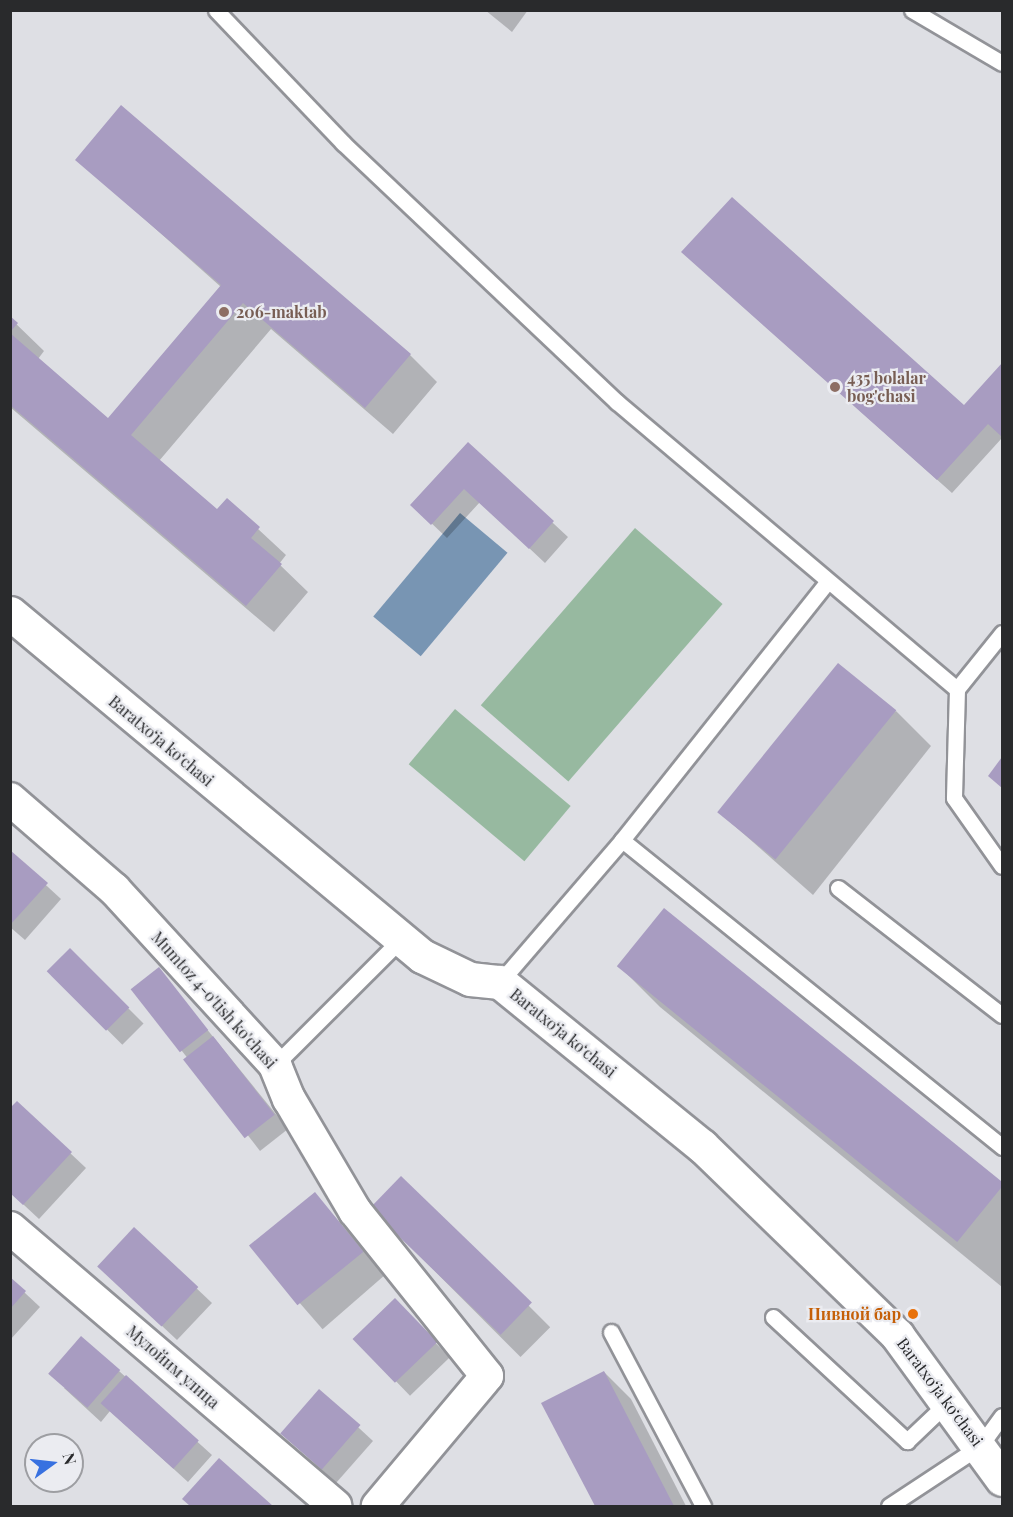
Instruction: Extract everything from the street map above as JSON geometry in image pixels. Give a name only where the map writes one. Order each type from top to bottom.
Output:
[{"type":"street","name":"Baratxoʻja koʻchasi","points":[[10,613],[401,939],[444,970],[500,982],[710,1154],[837,1272],[950,1400],[1002,1479]]},
{"type":"street","name":"Mumtoz 4-o'tish ko'chasi","points":[[10,799],[114,889],[276,1065],[289,1099],[355,1211],[486,1376],[378,1506]]},
{"type":"street","name":"Мулойим улица","points":[[10,1228],[335,1506]]},
{"type":"lane","points":[[216,10],[343,143],[617,402],[827,582],[957,689]]},
{"type":"lane","points":[[912,10],[1002,63]]},
{"type":"lane","points":[[500,982],[622,840],[827,582]]},
{"type":"lane","points":[[1002,633],[957,689],[954,798],[1002,866]]},
{"type":"lane","points":[[622,840],[1002,1146]]},
{"type":"lane","points":[[838,888],[1002,1014]]},
{"type":"lane","points":[[276,1065],[401,939]]},
{"type":"lane","points":[[773,1317],[907,1441],[950,1400]]},
{"type":"lane","points":[[611,1332],[703,1506]]},
{"type":"lane","points":[[889,1506],[980,1446],[1002,1416]]},
{"type":"green space","points":[[635,528],[723,604],[568,781],[481,705]]},
{"type":"green space","points":[[455,709],[571,806],[524,861],[409,764]]},
{"type":"water","points":[[460,513],[507,553],[421,656],[373,616]]},
{"type":"building","points":[[121,105],[411,354],[365,408],[243,303],[131,435],[217,509],[227,498],[260,527],[251,538],[282,564],[246,606],[10,405],[10,333],[108,418],[221,285],[75,160]]},
{"type":"building","points":[[732,197],[964,405],[1002,363],[1002,437],[988,424],[937,480],[681,252]]},
{"type":"building","points":[[10,316],[18,323],[10,332]]},
{"type":"building","points":[[468,442],[554,521],[529,549],[464,489],[431,525],[410,505]]},
{"type":"building","points":[[838,663],[896,710],[775,859],[717,812]]},
{"type":"building","points":[[1002,757],[1002,788],[988,776]]},
{"type":"building","points":[[10,850],[48,883],[10,925]]},
{"type":"building","points":[[664,908],[1002,1182],[1002,1187],[957,1242],[617,966]]},
{"type":"building","points":[[70,948],[129,1007],[106,1031],[47,971]]},
{"type":"building","points":[[159,967],[208,1030],[180,1052],[131,989]]},
{"type":"building","points":[[213,1036],[275,1115],[245,1138],[183,1059]]},
{"type":"building","points":[[17,1101],[72,1152],[23,1205],[10,1193],[10,1108]]},
{"type":"building","points":[[401,1176],[532,1302],[501,1335],[370,1208]]},
{"type":"building","points":[[315,1192],[363,1252],[297,1305],[249,1245]]},
{"type":"building","points":[[134,1227],[198,1287],[162,1327],[97,1266]]},
{"type":"building","points":[[10,1277],[26,1291],[10,1309]]},
{"type":"building","points":[[395,1298],[437,1342],[395,1383],[353,1339]]},
{"type":"building","points":[[81,1336],[120,1370],[87,1408],[48,1374]]},
{"type":"building","points":[[604,1371],[674,1506],[595,1506],[541,1403]]},
{"type":"building","points":[[126,1375],[199,1441],[173,1469],[101,1403]]},
{"type":"building","points":[[319,1389],[361,1425],[322,1470],[280,1434]]},
{"type":"building","points":[[219,1458],[273,1506],[190,1506],[182,1499]]},
{"type":"place","name":"206-maktab","points":[[224,312]]},
{"type":"place","name":"435 bolalar bog'chasi","points":[[835,387]]},
{"type":"place","name":"Пивной бар","points":[[913,1314]]}]
